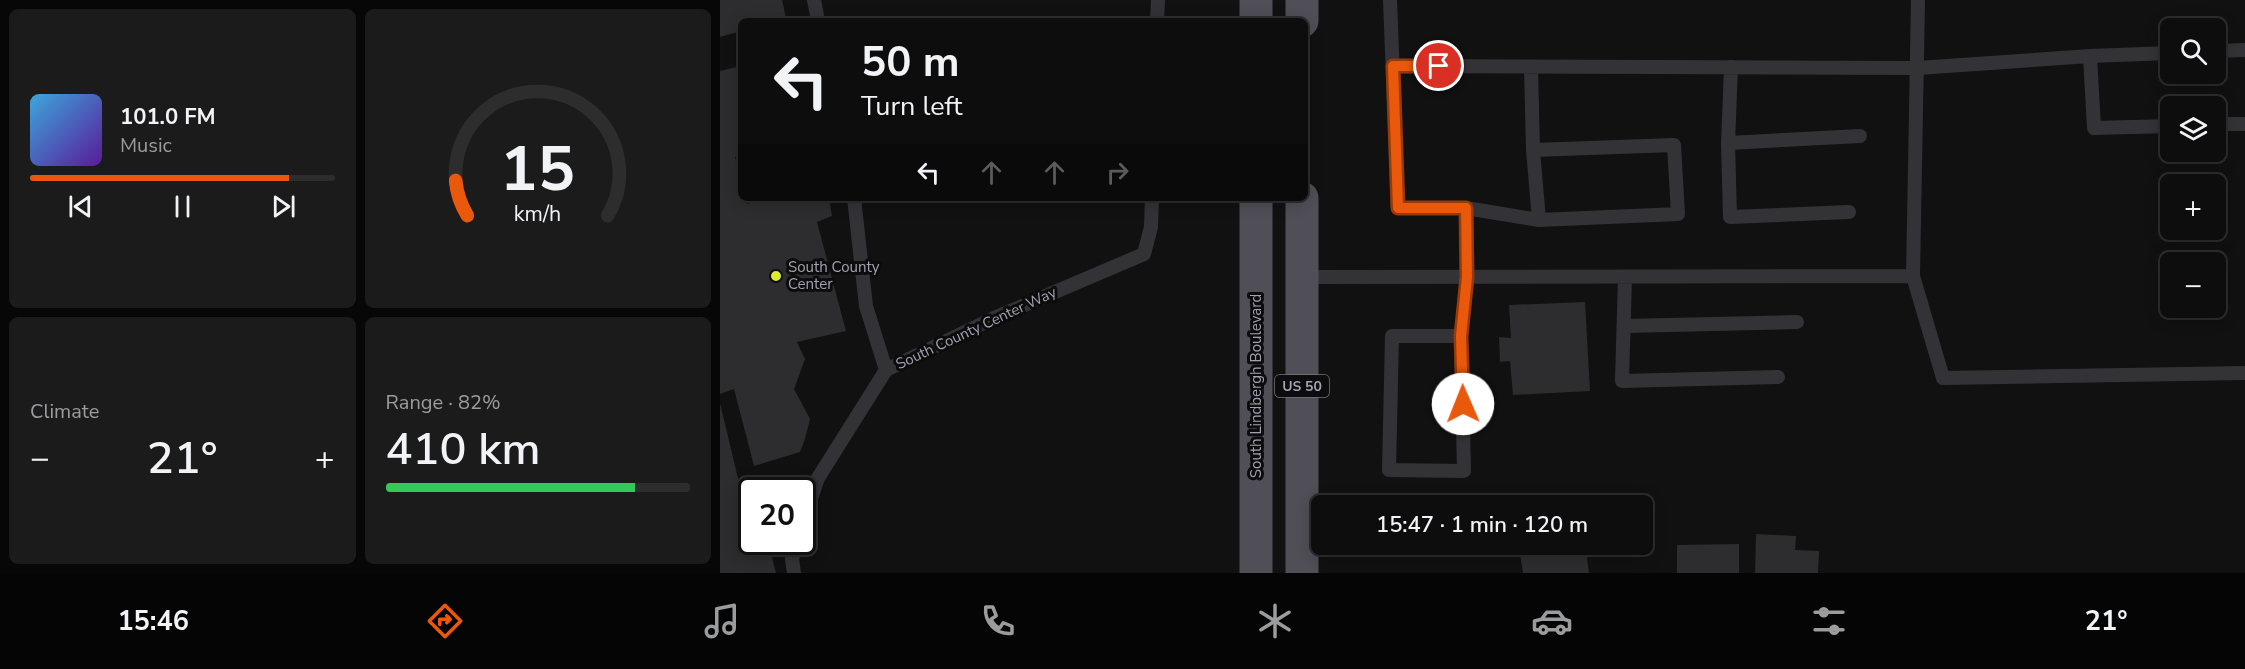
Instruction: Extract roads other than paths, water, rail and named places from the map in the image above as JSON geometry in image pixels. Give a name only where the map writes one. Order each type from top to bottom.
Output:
[{"type":"main road","points":[[1256,0],[1256,18]]},
{"type":"main road","points":[[1302,0],[1302,18]]},
{"type":"main road","name":"South Lindbergh Boulevard","points":[[1256,201],[1256,573]]},
{"type":"main road","name":"US 50","points":[[1302,201],[1302,573]]},
{"type":"lane","points":[[814,0],[817,18]]},
{"type":"lane","points":[[1157,18],[1158,0]]},
{"type":"lane","points":[[1390,0],[1398,208],[1466,208],[1539,220],[1678,214],[1674,145],[1533,150]]},
{"type":"lane","points":[[1918,0],[1913,276],[1943,378],[2245,373]]},
{"type":"lane","points":[[2226,51],[2245,50]]},
{"type":"lane","points":[[1393,66],[1918,68],[2160,53]]},
{"type":"lane","points":[[2090,56],[2094,128],[2160,126]]},
{"type":"lane","points":[[1531,67],[1533,150],[1539,220]]},
{"type":"lane","points":[[1731,67],[1728,143],[1730,217],[1849,212]]},
{"type":"lane","points":[[2226,124],[2245,124]]},
{"type":"lane","points":[[1728,143],[1860,136]]},
{"type":"lane","points":[[854,201],[866,306],[886,370]]},
{"type":"lane","name":"South County Center Way","points":[[816,484],[886,370],[994,318],[1144,254],[1151,227],[1152,201]]},
{"type":"lane","points":[[1461,336],[1392,336],[1389,470],[1464,471],[1461,336],[1467,277],[1466,208]]},
{"type":"lane","points":[[1303,277],[1913,276]]},
{"type":"lane","points":[[1625,277],[1622,381],[1778,377]]},
{"type":"lane","points":[[1624,326],[1797,322]]},
{"type":"lane","points":[[793,555],[794,573]]},
{"type":"place","name":"South County Center","points":[[776,276]]}]
